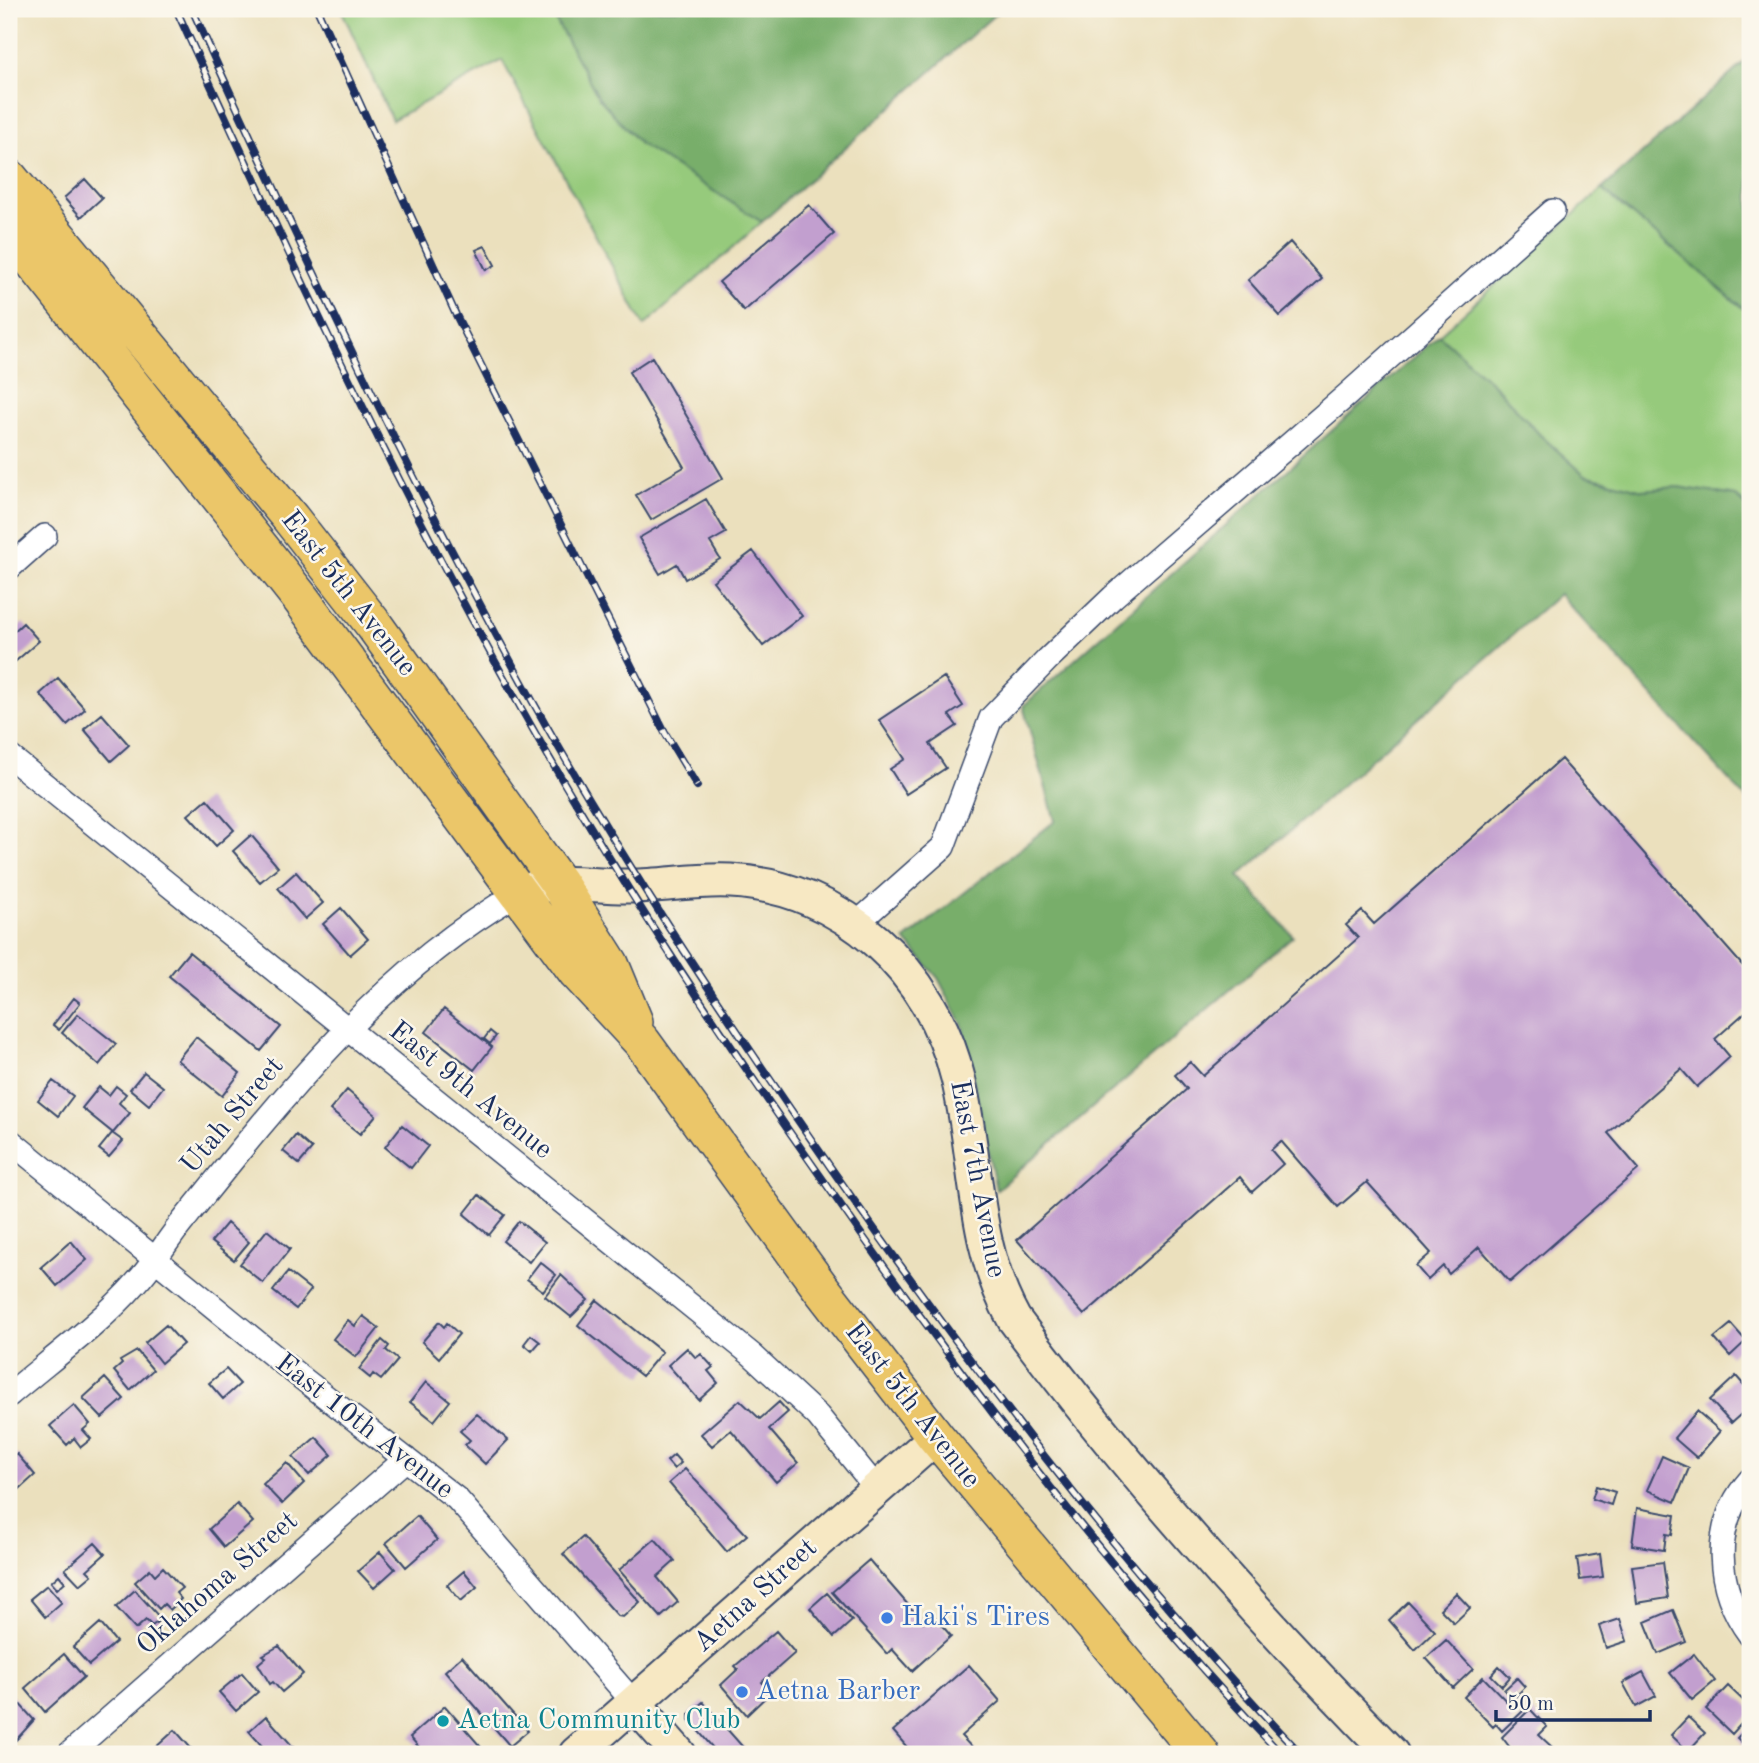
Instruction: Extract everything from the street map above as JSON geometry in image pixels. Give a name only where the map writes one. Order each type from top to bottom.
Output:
[{"type":"main road","name":"East 5th Avenue","points":[[9,178],[291,519],[374,625],[558,882],[610,964],[642,1042]]},
{"type":"main road","name":"East 5th Avenue","points":[[9,231],[301,598],[577,972],[642,1042],[820,1287],[936,1437],[1201,1754]]},
{"type":"street","points":[[856,924],[943,847],[991,718],[1048,659],[1113,597],[1553,211]]},
{"type":"street","points":[[9,568],[46,536]]},
{"type":"street","name":"East 9th Avenue","points":[[9,756],[778,1378],[818,1416],[877,1489]]},
{"type":"street","name":"East 7th Avenue","points":[[519,892],[558,882],[628,886],[708,881],[753,883],[812,900],[856,924],[875,938],[908,974],[935,1014],[945,1037],[962,1101],[987,1255],[1001,1297],[1014,1318],[1109,1439],[1214,1562],[1392,1754]]},
{"type":"street","name":"Utah Street","points":[[9,1395],[128,1292],[183,1221],[294,1088],[422,957],[519,892]]},
{"type":"street","name":"East 10th Avenue","points":[[9,1140],[467,1510],[679,1754]]},
{"type":"street","name":"Aetna Street","points":[[576,1754],[936,1437]]},
{"type":"street","name":"Oklahoma Street","points":[[69,1754],[406,1459]]},
{"type":"street","points":[[1750,1480],[1738,1499],[1725,1530],[1723,1576],[1735,1611],[1750,1634]]},
{"type":"green space","points":[[341,9],[554,9],[554,17],[599,98],[640,144],[762,222],[644,326],[502,60],[392,120]]},
{"type":"green space","points":[[554,9],[1001,9],[762,222],[640,144],[599,98],[554,17]]},
{"type":"green space","points":[[1750,57],[1750,314],[1602,189]]},
{"type":"green space","points":[[1602,189],[1750,314],[1750,510],[1735,496],[1677,487],[1643,490],[1585,475],[1540,435],[1499,390],[1439,335]]},
{"type":"green space","points":[[1439,335],[1499,390],[1540,435],[1585,475],[1643,490],[1677,487],[1736,496],[1750,510],[1750,803],[1559,594],[1239,876],[1293,936],[996,1190],[962,1024],[938,978],[905,940],[1055,821],[1023,706]]},
{"type":"building","points":[[85,179],[102,198],[81,217],[64,198]]},
{"type":"building","points":[[809,205],[834,234],[744,311],[719,282]]},
{"type":"building","points":[[1290,242],[1322,279],[1280,316],[1248,280]]},
{"type":"building","points":[[485,246],[495,265],[486,270],[476,250]]},
{"type":"building","points":[[652,357],[723,478],[651,520],[636,495],[684,467],[629,372]]},
{"type":"building","points":[[706,499],[726,533],[710,542],[720,559],[685,579],[677,564],[660,574],[639,538]]},
{"type":"building","points":[[753,551],[802,616],[763,646],[713,581]]},
{"type":"building","points":[[23,623],[39,641],[9,667],[9,636]]},
{"type":"building","points":[[944,677],[963,706],[949,715],[957,726],[930,744],[946,768],[906,794],[890,769],[905,759],[879,720]]},
{"type":"building","points":[[58,678],[85,709],[67,725],[40,694]]},
{"type":"building","points":[[102,714],[129,745],[111,761],[84,729]]},
{"type":"building","points":[[1561,759],[1750,974],[1750,1008],[1715,1039],[1730,1057],[1697,1087],[1681,1069],[1608,1133],[1639,1169],[1510,1282],[1479,1247],[1449,1274],[1443,1266],[1428,1280],[1416,1266],[1431,1253],[1367,1182],[1338,1207],[1281,1141],[1271,1150],[1283,1164],[1252,1192],[1240,1177],[1084,1315],[1017,1240],[1187,1089],[1175,1075],[1190,1062],[1203,1076],[1358,938],[1346,925],[1362,911],[1374,924]]},
{"type":"building","points":[[207,799],[234,830],[216,846],[188,815]]},
{"type":"building","points":[[251,835],[278,867],[260,882],[233,851]]},
{"type":"building","points":[[296,872],[323,903],[305,919],[278,888]]},
{"type":"building","points":[[341,908],[368,939],[350,955],[323,924]]},
{"type":"building","points":[[189,952],[281,1027],[261,1051],[169,976]]},
{"type":"building","points":[[74,998],[80,1003],[59,1030],[53,1025]]},
{"type":"building","points":[[444,1009],[492,1047],[474,1070],[426,1032]]},
{"type":"building","points":[[78,1014],[116,1044],[99,1065],[62,1033]]},
{"type":"building","points":[[490,1031],[496,1036],[490,1044],[484,1039]]},
{"type":"building","points":[[196,1037],[240,1073],[222,1096],[177,1060]]},
{"type":"building","points":[[144,1072],[163,1087],[149,1105],[130,1089]]},
{"type":"building","points":[[53,1081],[73,1096],[58,1116],[38,1100]]},
{"type":"building","points":[[116,1086],[126,1094],[119,1103],[130,1113],[113,1133],[82,1108],[99,1087],[109,1095]]},
{"type":"building","points":[[347,1090],[376,1115],[360,1134],[330,1110]]},
{"type":"building","points":[[402,1125],[428,1146],[411,1168],[385,1147]]},
{"type":"building","points":[[112,1133],[123,1141],[109,1157],[99,1149]]},
{"type":"building","points":[[296,1135],[312,1149],[299,1164],[283,1151]]},
{"type":"building","points":[[479,1195],[505,1215],[489,1235],[464,1214]]},
{"type":"building","points":[[519,1221],[545,1242],[529,1262],[503,1241]]},
{"type":"building","points":[[227,1223],[249,1242],[234,1260],[211,1242]]},
{"type":"building","points":[[267,1230],[290,1249],[263,1283],[240,1264]]},
{"type":"building","points":[[71,1241],[87,1260],[57,1286],[41,1267]]},
{"type":"building","points":[[540,1262],[556,1275],[543,1291],[527,1279]]},
{"type":"building","points":[[288,1272],[311,1290],[296,1309],[273,1291]]},
{"type":"building","points":[[561,1275],[588,1300],[571,1317],[545,1296]]},
{"type":"building","points":[[597,1300],[662,1352],[642,1376],[578,1325]]},
{"type":"building","points":[[363,1316],[379,1328],[356,1357],[333,1339],[348,1320],[355,1326]]},
{"type":"building","points":[[439,1322],[444,1327],[447,1323],[459,1334],[439,1358],[422,1342]]},
{"type":"building","points":[[1731,1324],[1746,1341],[1730,1356],[1714,1338]]},
{"type":"building","points":[[166,1325],[183,1344],[161,1363],[145,1343]]},
{"type":"building","points":[[531,1335],[540,1342],[532,1351],[524,1344]]},
{"type":"building","points":[[382,1340],[389,1346],[386,1350],[398,1360],[381,1380],[373,1374],[370,1378],[359,1369]]},
{"type":"building","points":[[687,1348],[696,1358],[701,1354],[713,1367],[708,1371],[718,1383],[699,1400],[668,1365]]},
{"type":"building","points":[[137,1351],[153,1370],[130,1390],[114,1371],[122,1364],[120,1361]]},
{"type":"building","points":[[226,1369],[240,1384],[223,1399],[209,1383]]},
{"type":"building","points":[[1736,1376],[1750,1392],[1750,1406],[1731,1423],[1710,1400]]},
{"type":"building","points":[[105,1378],[124,1399],[102,1418],[83,1398]]},
{"type":"building","points":[[426,1382],[450,1401],[434,1421],[410,1402]]},
{"type":"building","points":[[740,1400],[760,1419],[779,1402],[788,1412],[769,1429],[798,1463],[776,1482],[731,1430],[712,1446],[701,1434]]},
{"type":"building","points":[[74,1405],[90,1424],[83,1430],[91,1439],[81,1447],[74,1438],[67,1445],[50,1426]]},
{"type":"building","points":[[1697,1411],[1720,1431],[1697,1458],[1674,1438]]},
{"type":"building","points":[[477,1414],[508,1440],[485,1464],[465,1445],[470,1440],[460,1431]]},
{"type":"building","points":[[316,1437],[332,1455],[309,1475],[293,1457]]},
{"type":"building","points":[[17,1454],[35,1475],[13,1495],[9,1490],[9,1461]]},
{"type":"building","points":[[674,1455],[681,1463],[674,1469],[667,1461]]},
{"type":"building","points":[[1662,1456],[1689,1468],[1675,1502],[1647,1490]]},
{"type":"building","points":[[287,1463],[304,1483],[282,1504],[263,1484]]},
{"type":"building","points":[[685,1469],[747,1535],[727,1552],[669,1483]]},
{"type":"building","points":[[1596,1486],[1615,1492],[1611,1505],[1592,1499]]},
{"type":"building","points":[[237,1504],[253,1522],[224,1547],[209,1529]]},
{"type":"building","points":[[1637,1508],[1675,1515],[1672,1535],[1666,1534],[1664,1550],[1632,1545]]},
{"type":"building","points":[[417,1516],[437,1540],[406,1567],[386,1543]]},
{"type":"building","points":[[583,1537],[640,1602],[623,1617],[618,1616],[563,1554]]},
{"type":"building","points":[[655,1539],[675,1561],[657,1577],[678,1602],[661,1617],[619,1570]]},
{"type":"building","points":[[95,1543],[105,1554],[87,1570],[92,1575],[80,1585],[65,1569]]},
{"type":"building","points":[[380,1552],[395,1569],[374,1588],[358,1571]]},
{"type":"building","points":[[1600,1554],[1603,1577],[1580,1580],[1577,1558]]},
{"type":"building","name":"Haki's Tires","points":[[869,1560],[923,1622],[932,1614],[951,1636],[912,1671],[892,1649],[887,1654],[832,1592]]},
{"type":"building","points":[[1663,1562],[1668,1598],[1637,1603],[1632,1566]]},
{"type":"building","points":[[163,1567],[182,1588],[176,1593],[181,1599],[170,1610],[164,1604],[159,1609],[135,1582],[150,1569],[155,1575]]},
{"type":"building","points":[[464,1571],[477,1587],[461,1601],[447,1585]]},
{"type":"building","points":[[59,1575],[65,1582],[57,1589],[51,1582]]},
{"type":"building","points":[[47,1585],[62,1602],[45,1617],[30,1599]]},
{"type":"building","points":[[135,1590],[161,1619],[152,1626],[146,1620],[136,1629],[116,1607]]},
{"type":"building","points":[[827,1593],[852,1621],[834,1637],[810,1608]]},
{"type":"building","points":[[1456,1593],[1470,1608],[1454,1623],[1440,1609]]},
{"type":"building","points":[[1408,1602],[1435,1631],[1415,1650],[1389,1620]]},
{"type":"building","points":[[1673,1610],[1686,1642],[1658,1654],[1645,1622]]},
{"type":"building","points":[[1620,1619],[1627,1641],[1606,1648],[1599,1626]]},
{"type":"building","points":[[100,1623],[116,1642],[89,1665],[73,1647]]},
{"type":"building","points":[[776,1631],[795,1653],[762,1682],[771,1692],[747,1715],[721,1685],[738,1669],[735,1666]]},
{"type":"building","points":[[1446,1640],[1473,1669],[1453,1688],[1426,1658]]},
{"type":"building","points":[[279,1646],[303,1674],[282,1692],[273,1682],[270,1684],[258,1664],[266,1657],[263,1655]]},
{"type":"building","points":[[64,1654],[84,1677],[45,1712],[25,1688]]},
{"type":"building","points":[[1694,1654],[1715,1681],[1692,1700],[1670,1673]]},
{"type":"building","points":[[462,1656],[528,1731],[510,1746],[445,1671]]},
{"type":"building","points":[[969,1665],[1000,1701],[961,1736],[978,1754],[913,1754],[893,1731]]},
{"type":"building","points":[[1499,1666],[1510,1677],[1502,1686],[1491,1675]]},
{"type":"building","points":[[1643,1672],[1656,1696],[1636,1707],[1623,1683]]},
{"type":"building","points":[[242,1673],[258,1692],[236,1711],[219,1692]]},
{"type":"building","points":[[1483,1677],[1513,1708],[1517,1703],[1524,1710],[1502,1731],[1496,1724],[1493,1727],[1464,1697]]},
{"type":"building","points":[[1517,1678],[1525,1687],[1513,1699],[1504,1690]]},
{"type":"building","points":[[1728,1686],[1750,1707],[1750,1714],[1732,1734],[1706,1709]]},
{"type":"building","points":[[9,1692],[34,1720],[16,1740],[9,1732]]},
{"type":"building","points":[[703,1702],[749,1754],[718,1754],[689,1720],[689,1714]]},
{"type":"building","name":"Aetna Community Club","points":[[445,1706],[487,1754],[425,1754],[410,1737]]},
{"type":"building","points":[[1530,1709],[1547,1727],[1539,1735],[1553,1748],[1546,1754],[1515,1754],[1502,1737]]},
{"type":"building","points":[[266,1716],[296,1750],[291,1754],[269,1754],[249,1731]]},
{"type":"building","points":[[1688,1717],[1705,1733],[1688,1751],[1671,1735]]},
{"type":"building","points":[[1750,1724],[1750,1750],[1737,1738]]},
{"type":"building","points":[[175,1730],[196,1754],[161,1754],[155,1748]]},
{"type":"railway","points":[[176,9],[299,275],[429,538],[522,710],[630,892],[786,1126],[878,1258],[986,1405],[1159,1619],[1281,1754]]},
{"type":"railway","points":[[192,9],[314,272],[442,532],[533,702],[639,880],[714,997],[831,1168],[997,1396],[1175,1615],[1301,1754]]},
{"type":"railway","points":[[317,9],[456,315],[665,733],[697,786]]},
{"type":"place","name":"Haki's Tires","points":[[887,1618]]},
{"type":"place","name":"Aetna Barber","points":[[742,1692]]},
{"type":"place","name":"Aetna Community Club","points":[[443,1721]]}]
